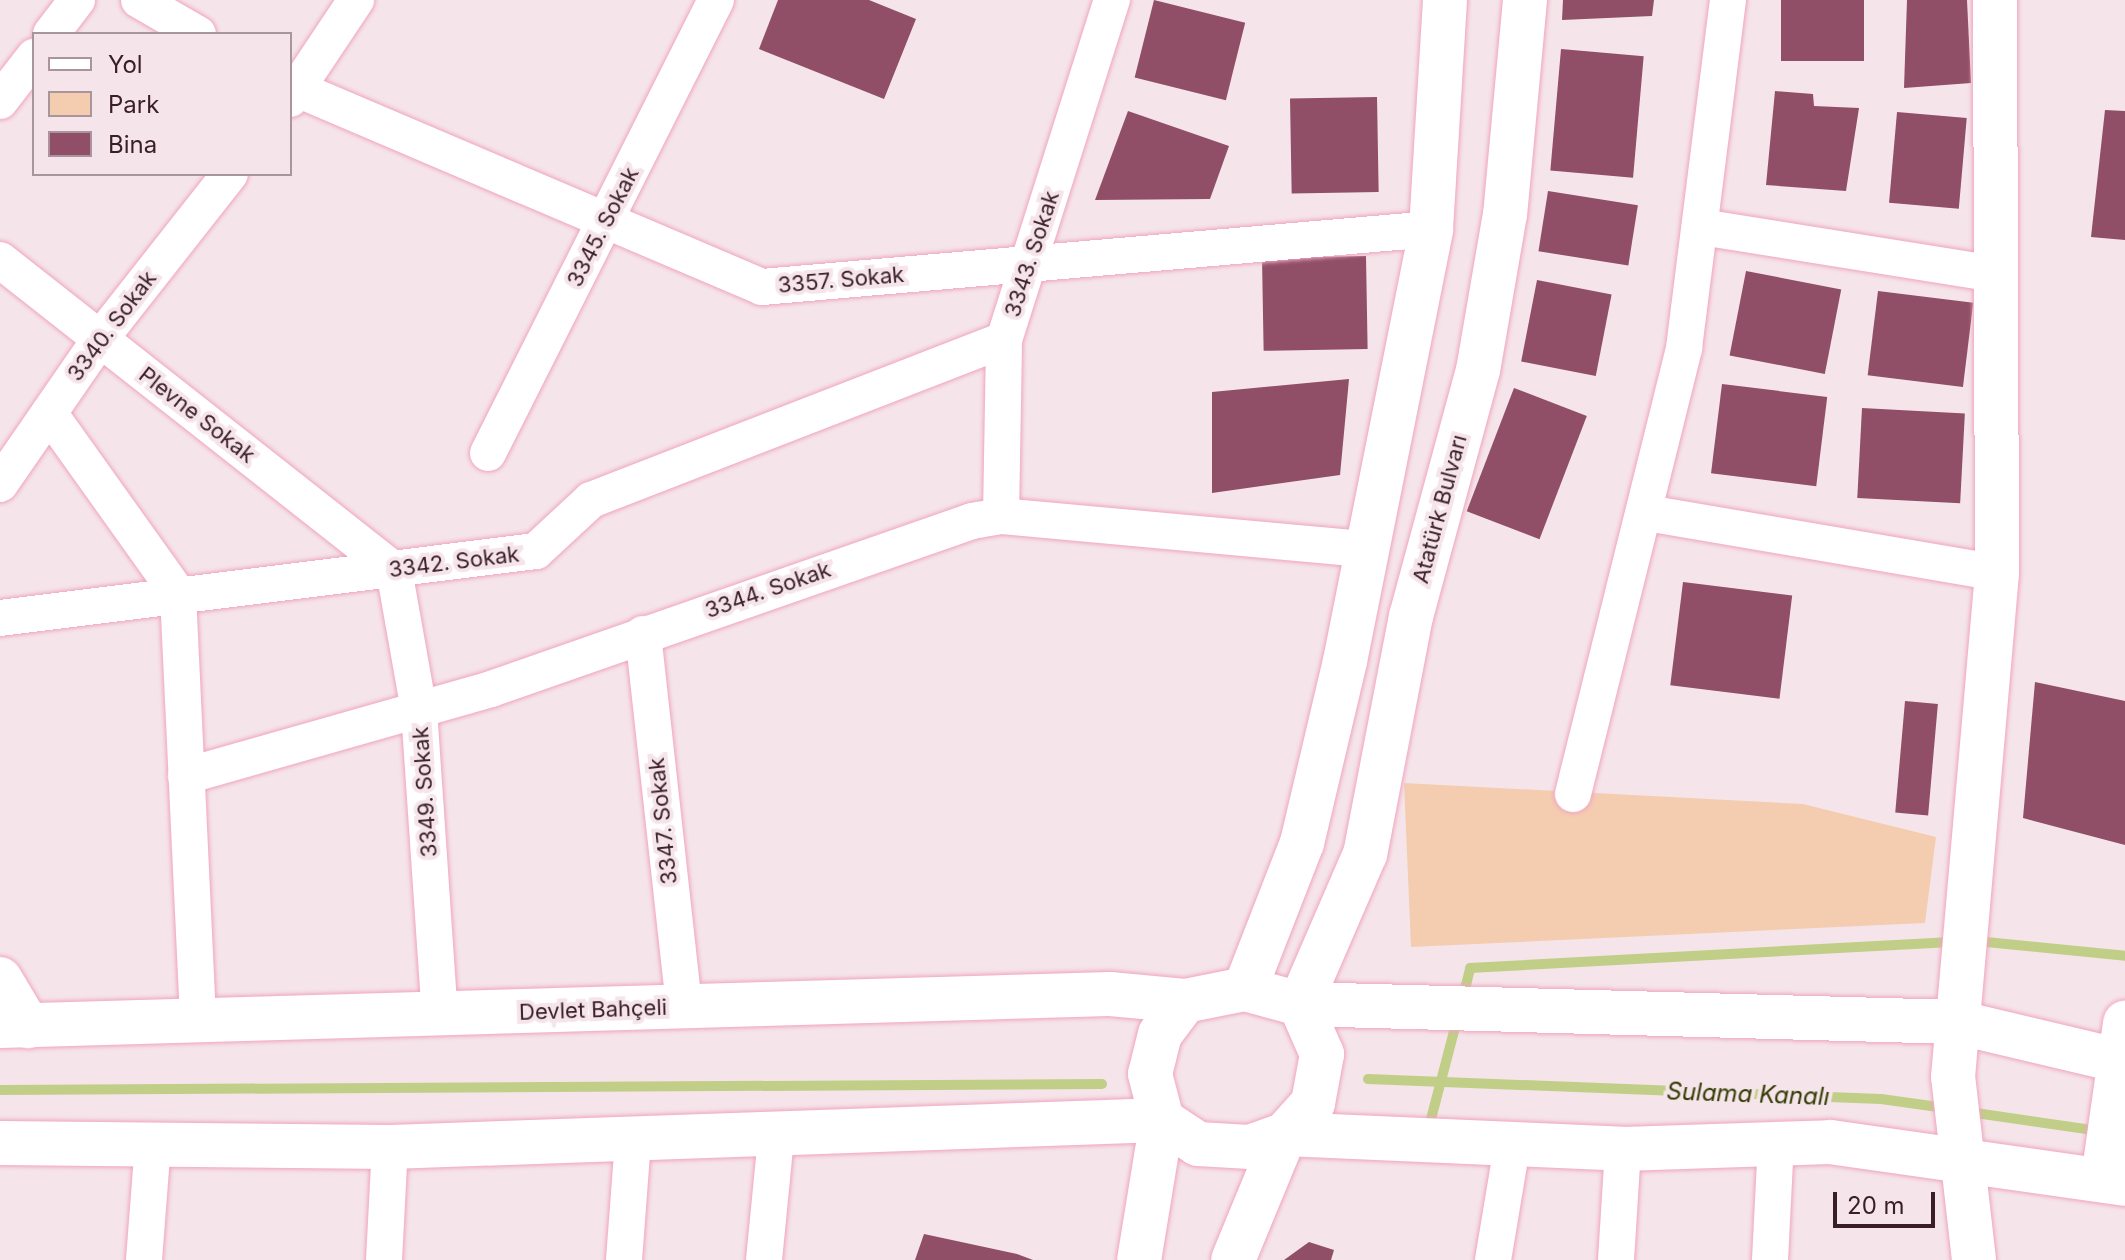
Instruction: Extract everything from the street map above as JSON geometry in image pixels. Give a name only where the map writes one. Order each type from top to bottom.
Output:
[{"type":"street","points":[[53,32],[77,0]]},
{"type":"street","points":[[139,0],[195,32]]},
{"type":"street","points":[[292,92],[356,0]]},
{"type":"street","name":"3345. Sokak","points":[[488,453],[716,0]]},
{"type":"street","name":"3343. Sokak","points":[[1001,516],[1004,340],[1112,0]]},
{"type":"street","points":[[1245,989],[1302,843],[1431,229],[1445,0]]},
{"type":"street","name":"Atatürk Bulvarı","points":[[1300,1004],[1365,854],[1411,616],[1478,370],[1505,214],[1525,0]]},
{"type":"street","points":[[1573,794],[1647,513],[1684,348],[1702,227],[1728,0]]},
{"type":"street","points":[[1974,1260],[1953,1077],[1997,573],[1995,0]]},
{"type":"street","points":[[0,101],[32,60]]},
{"type":"street","name":"3357. Sokak","points":[[292,92],[607,219],[762,287],[1431,229]]},
{"type":"street","name":"3340. Sokak","points":[[0,484],[100,339],[228,176]]},
{"type":"street","points":[[1702,227],[1996,274]]},
{"type":"street","name":"Plevne Sokak","points":[[0,260],[394,570]]},
{"type":"street","name":"3342. Sokak","points":[[0,618],[536,551],[591,500],[1004,340]]},
{"type":"street","points":[[49,413],[178,594],[198,1023]]},
{"type":"street","points":[[1647,513],[1997,573]]},
{"type":"street","name":"3344. Sokak","points":[[186,776],[419,710],[972,521],[1001,516],[1365,549]]},
{"type":"street","name":"3349. Sokak","points":[[394,570],[419,710],[440,1016]]},
{"type":"street","name":"3347. Sokak","points":[[643,634],[684,1007]]},
{"type":"street","points":[[0,979],[14,1026]]},
{"type":"street","points":[[0,1144],[390,1147],[776,1137],[1162,1120],[1198,1144],[1250,1147],[1285,1134],[1513,1141],[1623,1149],[1830,1142],[1962,1163],[2112,1157],[2123,1048],[1956,1022],[1300,1004],[1245,989],[1185,1001],[1160,1034],[1150,1074],[1162,1120],[1139,1260]]},
{"type":"street","name":"Devlet Bahçeli","points":[[14,1026],[440,1016],[1110,994],[1185,1001]]},
{"type":"street","points":[[1233,1260],[1285,1134],[1313,1103],[1322,1054],[1300,1004]]},
{"type":"street","points":[[764,1260],[776,1137]]},
{"type":"street","points":[[624,1260],[633,1141]]},
{"type":"street","points":[[1493,1260],[1513,1141]]},
{"type":"street","points":[[1770,1260],[1776,1142]]},
{"type":"street","points":[[144,1260],[153,1144]]},
{"type":"street","points":[[384,1260],[390,1147]]},
{"type":"street","points":[[1616,1260],[1623,1149]]},
{"type":"green space","points":[[1404,783],[1803,804],[1936,837],[1925,923],[1411,947]]},
{"type":"building","points":[[778,0],[869,0],[916,19],[884,99],[759,49]]},
{"type":"building","points":[[1154,0],[1245,23],[1226,100],[1135,78]]},
{"type":"building","points":[[1563,0],[1654,0],[1652,16],[1562,20]]},
{"type":"building","points":[[1781,0],[1864,0],[1864,61],[1781,61]]},
{"type":"building","points":[[1907,0],[1967,0],[1971,83],[1904,88]]},
{"type":"building","points":[[1561,49],[1644,56],[1633,178],[1550,171]]},
{"type":"building","points":[[1775,91],[1813,94],[1814,106],[1859,108],[1846,191],[1766,185]]},
{"type":"building","points":[[1377,97],[1379,192],[1292,194],[1290,99]]},
{"type":"building","points":[[2105,110],[2125,111],[2125,240],[2091,237]]},
{"type":"building","points":[[1128,111],[1229,146],[1210,199],[1095,200]]},
{"type":"building","points":[[1897,112],[1967,118],[1959,209],[1889,203]]},
{"type":"building","points":[[1548,191],[1638,205],[1628,265],[1538,251]]},
{"type":"building","points":[[1366,256],[1368,349],[1264,351],[1262,258]]},
{"type":"building","points":[[1746,271],[1841,290],[1825,374],[1730,355]]},
{"type":"building","points":[[1537,280],[1612,295],[1596,376],[1521,361]]},
{"type":"building","points":[[1878,291],[1973,303],[1963,387],[1868,375]]},
{"type":"building","points":[[1349,379],[1340,475],[1212,493],[1212,392]]},
{"type":"building","points":[[1722,384],[1827,397],[1816,486],[1711,473]]},
{"type":"building","points":[[1514,388],[1587,416],[1540,539],[1467,511]]},
{"type":"building","points":[[1862,408],[1965,413],[1960,503],[1857,498]]},
{"type":"building","points":[[1683,582],[1792,595],[1780,699],[1670,685]]},
{"type":"building","points":[[2035,682],[2125,701],[2125,845],[2023,818]]},
{"type":"building","points":[[1905,701],[1938,704],[1928,815],[1895,813]]},
{"type":"building","points":[[924,1234],[1017,1254],[1033,1260],[915,1260]]},
{"type":"building","points":[[1309,1242],[1334,1250],[1331,1260],[1284,1260]]},
{"type":"waterway","points":[[1976,941],[2125,956]]},
{"type":"waterway","points":[[1463,997],[1470,968],[1956,942]]},
{"type":"waterway","points":[[1431,1119],[1457,1020]]},
{"type":"waterway","name":"Sulama Kanalı","points":[[1368,1079],[1881,1099],[1945,1108]]},
{"type":"waterway","points":[[0,1090],[1102,1084]]},
{"type":"waterway","name":"Sulama Kanalı","points":[[1969,1112],[2099,1131]]}]
